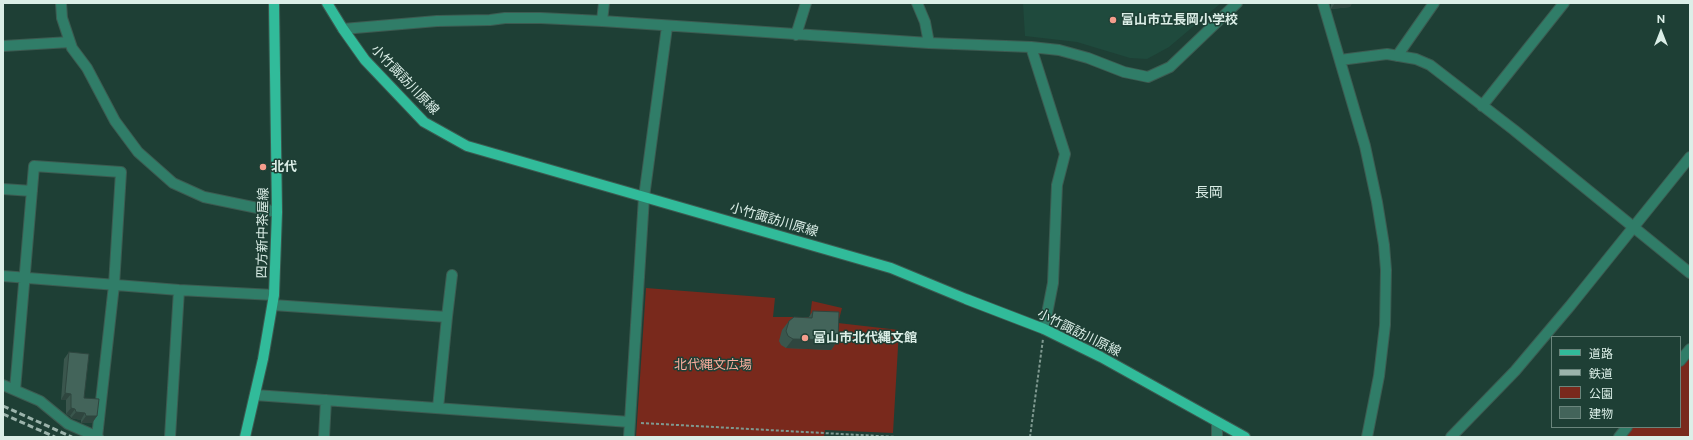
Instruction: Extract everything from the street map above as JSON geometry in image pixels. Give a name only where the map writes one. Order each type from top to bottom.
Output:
[{"type":"main road","name":"四方新中茶屋線","points":[[245,437],[274,300],[277,212],[274,3]]},
{"type":"main road","name":"小竹諏訪川原線","points":[[327,3],[342,29],[365,60],[424,122],[467,146],[891,268],[1044,329],[1101,357],[1244,437]]},
{"type":"street","points":[[61,3],[62,18],[72,48],[87,68],[114,121],[138,152],[173,183],[204,197],[277,212]]},
{"type":"street","points":[[602,21],[604,3]]},
{"type":"street","points":[[796,35],[806,3]]},
{"type":"street","points":[[917,3],[925,22],[929,43]]},
{"type":"street","points":[[342,29],[437,21],[490,20],[505,18],[602,21],[796,35],[929,43],[1031,47],[1059,50],[1088,58],[1124,72],[1148,77],[1170,66],[1237,3]]},
{"type":"street","points":[[1323,3],[1365,146],[1376,195],[1384,245],[1386,270],[1385,325],[1379,376],[1367,437]]},
{"type":"street","points":[[1397,56],[1434,3]]},
{"type":"street","points":[[1482,106],[1564,3]]},
{"type":"street","points":[[629,437],[644,197],[667,26]]},
{"type":"street","points":[[3,46],[70,42]]},
{"type":"street","points":[[1031,47],[1065,154],[1057,185],[1053,283],[1044,329]]},
{"type":"street","points":[[1340,60],[1387,54],[1416,59],[1430,65],[1514,130],[1690,273]]},
{"type":"street","points":[[1451,437],[1515,371],[1634,228],[1690,157]]},
{"type":"street","points":[[3,385],[15,390],[40,400],[68,424],[98,437],[114,285],[121,172],[34,166],[15,390]]},
{"type":"street","points":[[3,189],[32,191]]},
{"type":"street","points":[[438,408],[446,317],[452,274]]},
{"type":"street","points":[[3,276],[179,290],[446,317]]},
{"type":"street","points":[[170,437],[179,290]]},
{"type":"street","points":[[1681,360],[1690,349]]},
{"type":"street","points":[[255,395],[630,422]]},
{"type":"street","points":[[324,437],[326,400]]},
{"type":"street","points":[[1217,422],[1217,437]]},
{"type":"street","points":[[1618,437],[1626,428]]},
{"type":"path","points":[[1030,437],[1044,329]]},
{"type":"path","points":[[630,422],[896,437]]},
{"type":"shaded area","name":"富山市立長岡小学校","points":[[1023,3],[1221,3],[1169,47],[1147,59],[1130,58],[1077,42],[1025,36]]},
{"type":"green space","name":"北代縄文広場","points":[[646,288],[775,298],[773,317],[810,317],[812,301],[842,308],[838,323],[899,330],[893,433],[825,430],[824,437],[636,437]]},
{"type":"green space","points":[[1690,355],[1690,437],[1624,437],[1631,428],[1681,428],[1681,367]]},
{"type":"building","points":[[813,311],[839,312],[838,340],[793,339],[788,336],[786,331],[789,321],[794,317],[812,318]]},
{"type":"building","points":[[69,352],[89,354],[84,398],[99,399],[97,416],[86,416],[85,413],[76,412],[75,409],[71,408],[71,394],[65,393]]},
{"type":"railway","points":[[3,406],[72,437]]},
{"type":"railway","points":[[3,414],[55,437]]},
{"type":"place","name":"富山市立長岡小学校","points":[[1113,20]]},
{"type":"place","name":"北代","points":[[263,167]]},
{"type":"place","name":"富山市北代縄文館","points":[[805,338]]},
{"type":"district","name":"長岡","points":[[1209,193]]}]
